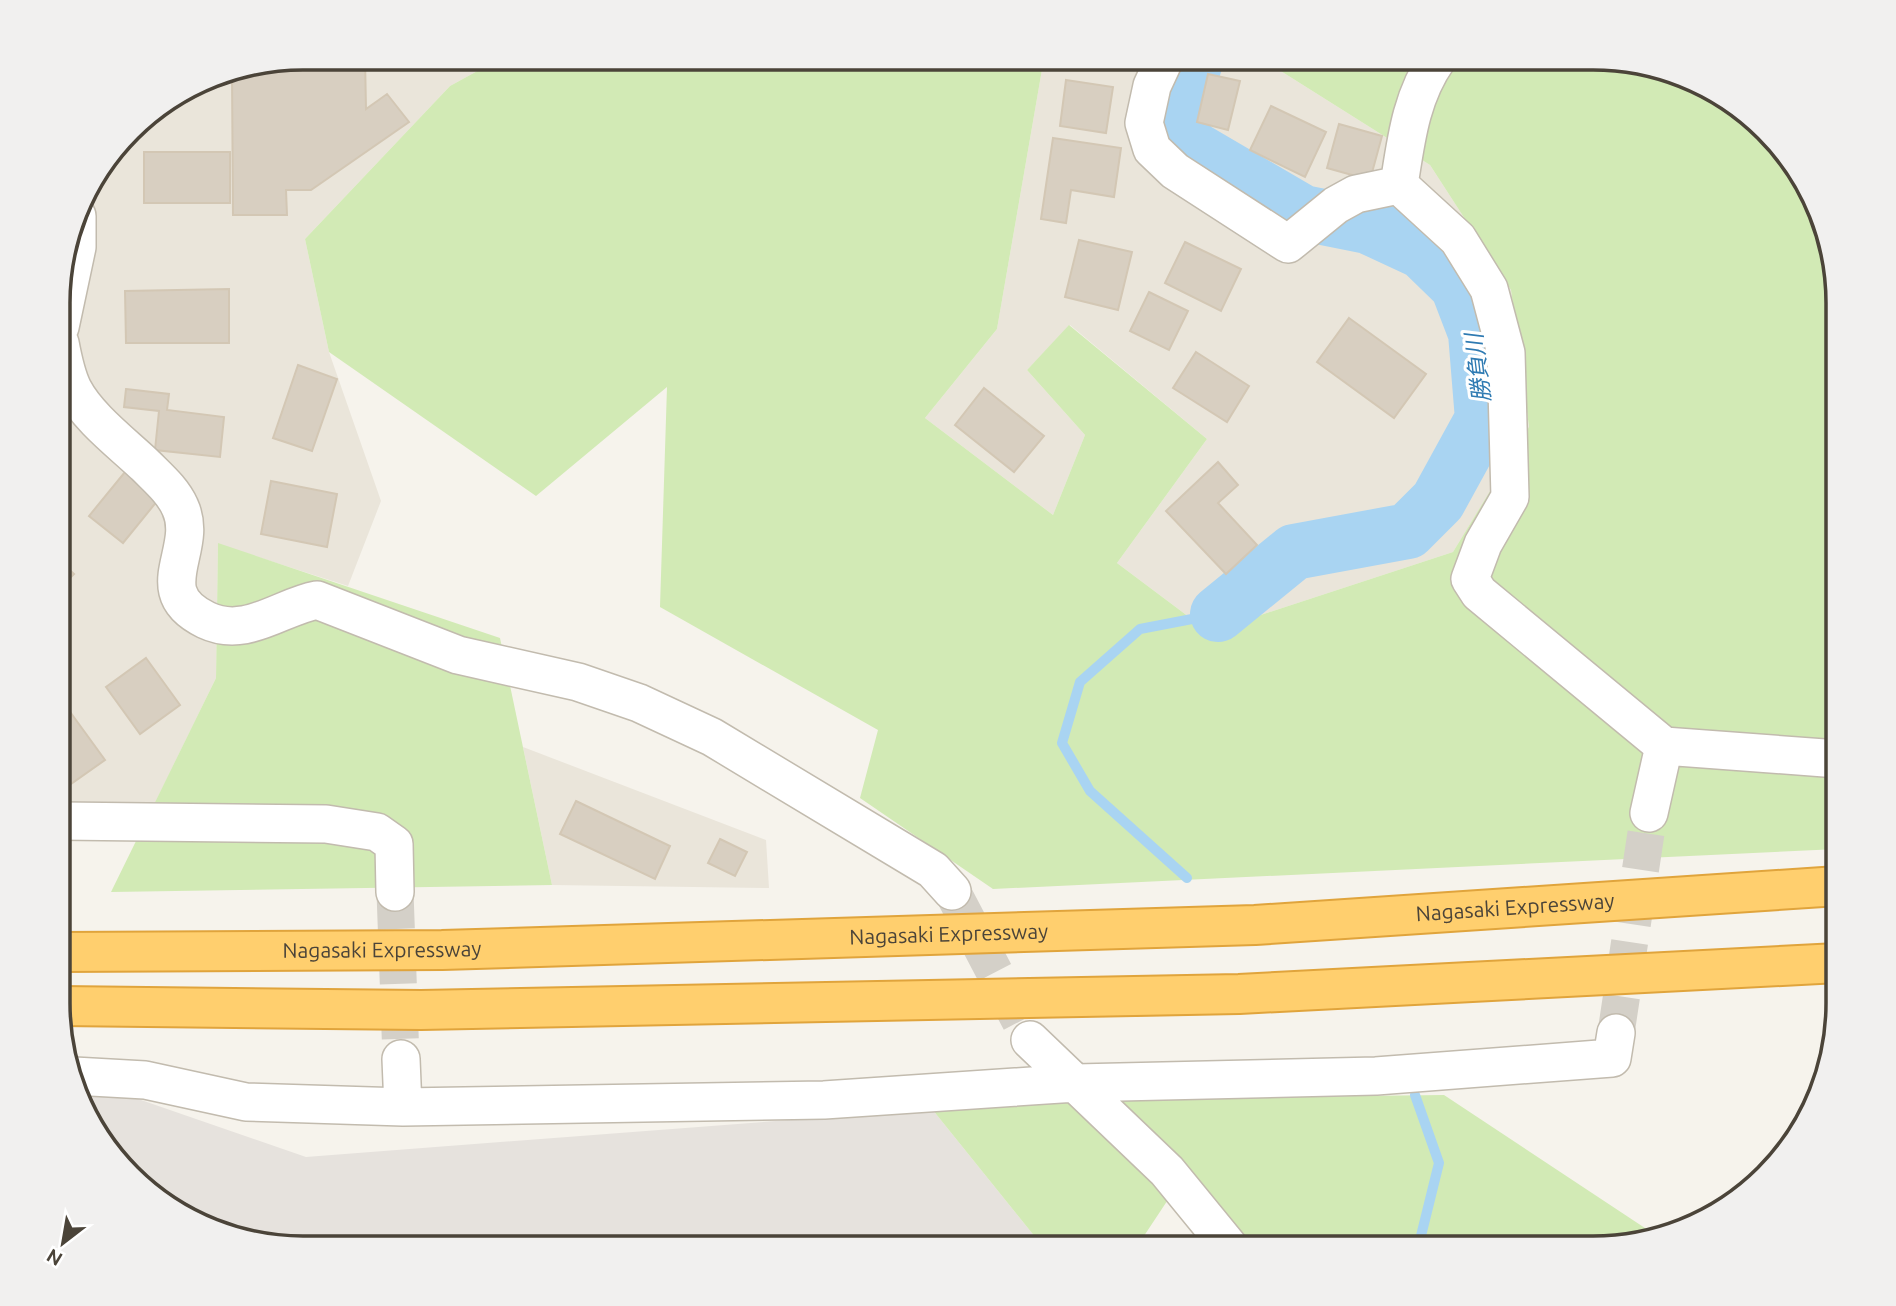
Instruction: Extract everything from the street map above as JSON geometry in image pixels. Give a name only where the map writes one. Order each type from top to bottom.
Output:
[{"type":"highway","name":"Nagasaki Expressway","points":[[70,952],[442,950],[1241,925],[1826,887]]},
{"type":"highway","points":[[70,1006],[421,1010],[1239,994],[1826,964]]},
{"type":"street","points":[[1159,70],[1152,86],[1144,123],[1152,149],[1175,171],[1288,244],[1336,205],[1356,194],[1399,185]]},
{"type":"street","points":[[1399,185],[1406,136],[1421,82],[1429,70]]},
{"type":"street","points":[[1399,185],[1458,239],[1489,289],[1506,353],[1510,497],[1483,544],[1470,579],[1479,593],[1664,746],[1826,758]]},
{"type":"street","points":[[70,377],[74,391],[169,488],[181,509],[184,530],[175,585],[181,602],[206,620],[229,626],[250,624],[275,618],[303,603],[317,600],[410,639],[458,655],[579,682],[639,703],[712,737],[933,870],[952,891]]},
{"type":"street","points":[[1649,813],[1664,746]]},
{"type":"street","points":[[70,821],[326,824],[377,832],[394,844],[395,892]]},
{"type":"street","points":[[82,1076],[145,1080],[247,1102],[403,1107],[824,1100],[1076,1083],[1376,1076],[1612,1058],[1616,1033]]},
{"type":"street","points":[[1030,1040],[1167,1171],[1220,1236]]},
{"type":"street","points":[[401,1059],[403,1107]]},
{"type":"shaded area","points":[[303,70],[479,70],[450,86],[305,239],[329,352],[381,501],[348,586],[218,544],[216,678],[155,803],[70,803],[70,303],[78,243],[88,214],[109,174],[149,128],[187,101],[228,82],[273,72]]},
{"type":"shaded area","points":[[1042,70],[1279,70],[1430,165],[1511,290],[1529,428],[1453,552],[1209,632],[1117,563],[1207,439],[1070,325],[1027,370],[1085,435],[1053,515],[925,418],[997,329]]},
{"type":"shaded area","points":[[523,747],[766,840],[769,888],[552,885]]},
{"type":"shaded area","points":[[115,1091],[306,1157],[932,1109],[1034,1236],[288,1236],[258,1232],[228,1224],[200,1212],[161,1188],[138,1168],[118,1145],[89,1093]]},
{"type":"green space","points":[[479,70],[1042,70],[997,329],[925,418],[1053,515],[1085,435],[1027,370],[1069,325],[1207,439],[1117,563],[1209,632],[1453,552],[1529,427],[1511,290],[1430,165],[1279,70],[1608,70],[1668,82],[1709,101],[1735,118],[1758,138],[1778,161],[1808,214],[1822,258],[1826,288],[1826,850],[993,889],[860,798],[878,730],[660,607],[667,387],[536,496],[329,352],[305,239],[450,86]]},
{"type":"green space","points":[[218,543],[500,638],[552,885],[111,892],[216,678]]},
{"type":"green space","points":[[1444,1095],[1647,1230],[1593,1236],[1246,1236],[1185,1174],[1144,1236],[1034,1236],[932,1109],[1113,1099]]},
{"type":"building","points":[[365,70],[366,109],[387,94],[409,122],[311,190],[286,190],[287,215],[233,215],[232,81],[273,72]]},
{"type":"building","points":[[1208,74],[1240,81],[1228,130],[1197,122]]},
{"type":"building","points":[[1066,80],[1113,87],[1106,133],[1060,126]]},
{"type":"building","points":[[1271,106],[1326,132],[1305,177],[1250,150]]},
{"type":"building","points":[[1339,124],[1382,136],[1370,180],[1327,168]]},
{"type":"building","points":[[1053,138],[1121,148],[1114,197],[1071,190],[1066,223],[1041,219]]},
{"type":"building","points":[[144,152],[230,152],[230,203],[144,203]]},
{"type":"building","points":[[1079,240],[1132,252],[1118,310],[1065,297]]},
{"type":"building","points":[[1185,242],[1241,269],[1221,311],[1165,283]]},
{"type":"building","points":[[229,289],[229,343],[126,343],[125,291]]},
{"type":"building","points":[[1149,292],[1188,311],[1169,350],[1130,331]]},
{"type":"building","points":[[1349,318],[1426,374],[1394,418],[1317,362]]},
{"type":"building","points":[[1196,352],[1249,386],[1227,422],[1173,388]]},
{"type":"building","points":[[298,365],[337,379],[312,451],[273,438]]},
{"type":"building","points":[[984,388],[1044,436],[1014,472],[955,425]]},
{"type":"building","points":[[126,389],[169,394],[167,410],[224,417],[220,457],[155,450],[159,411],[124,407]]},
{"type":"building","points":[[1218,462],[1238,485],[1218,503],[1257,545],[1226,574],[1166,511]]},
{"type":"building","points":[[125,472],[158,500],[123,543],[89,516]]},
{"type":"building","points":[[271,481],[337,494],[327,547],[261,534]]},
{"type":"building","points":[[146,658],[180,705],[140,734],[106,687]]},
{"type":"building","points":[[70,712],[105,760],[70,785]]},
{"type":"building","points":[[576,801],[670,846],[655,879],[560,834]]},
{"type":"building","points":[[720,839],[747,852],[735,876],[708,863]]},
{"type":"waterway","name":"勝負川","points":[[1192,70],[1177,121],[1190,147],[1303,213],[1368,226],[1422,251],[1458,286],[1476,333],[1483,419],[1438,501],[1408,531],[1294,552],[1218,614]]},
{"type":"waterway","points":[[1187,878],[1090,791],[1062,743],[1080,682],[1140,629],[1218,614]]},
{"type":"waterway","points":[[1415,1095],[1439,1163],[1421,1236]]},
{"type":"tunnel","points":[[1616,1033],[1649,813]]},
{"type":"tunnel","points":[[952,891],[1030,1040]]},
{"type":"tunnel","points":[[395,892],[401,1059]]}]
